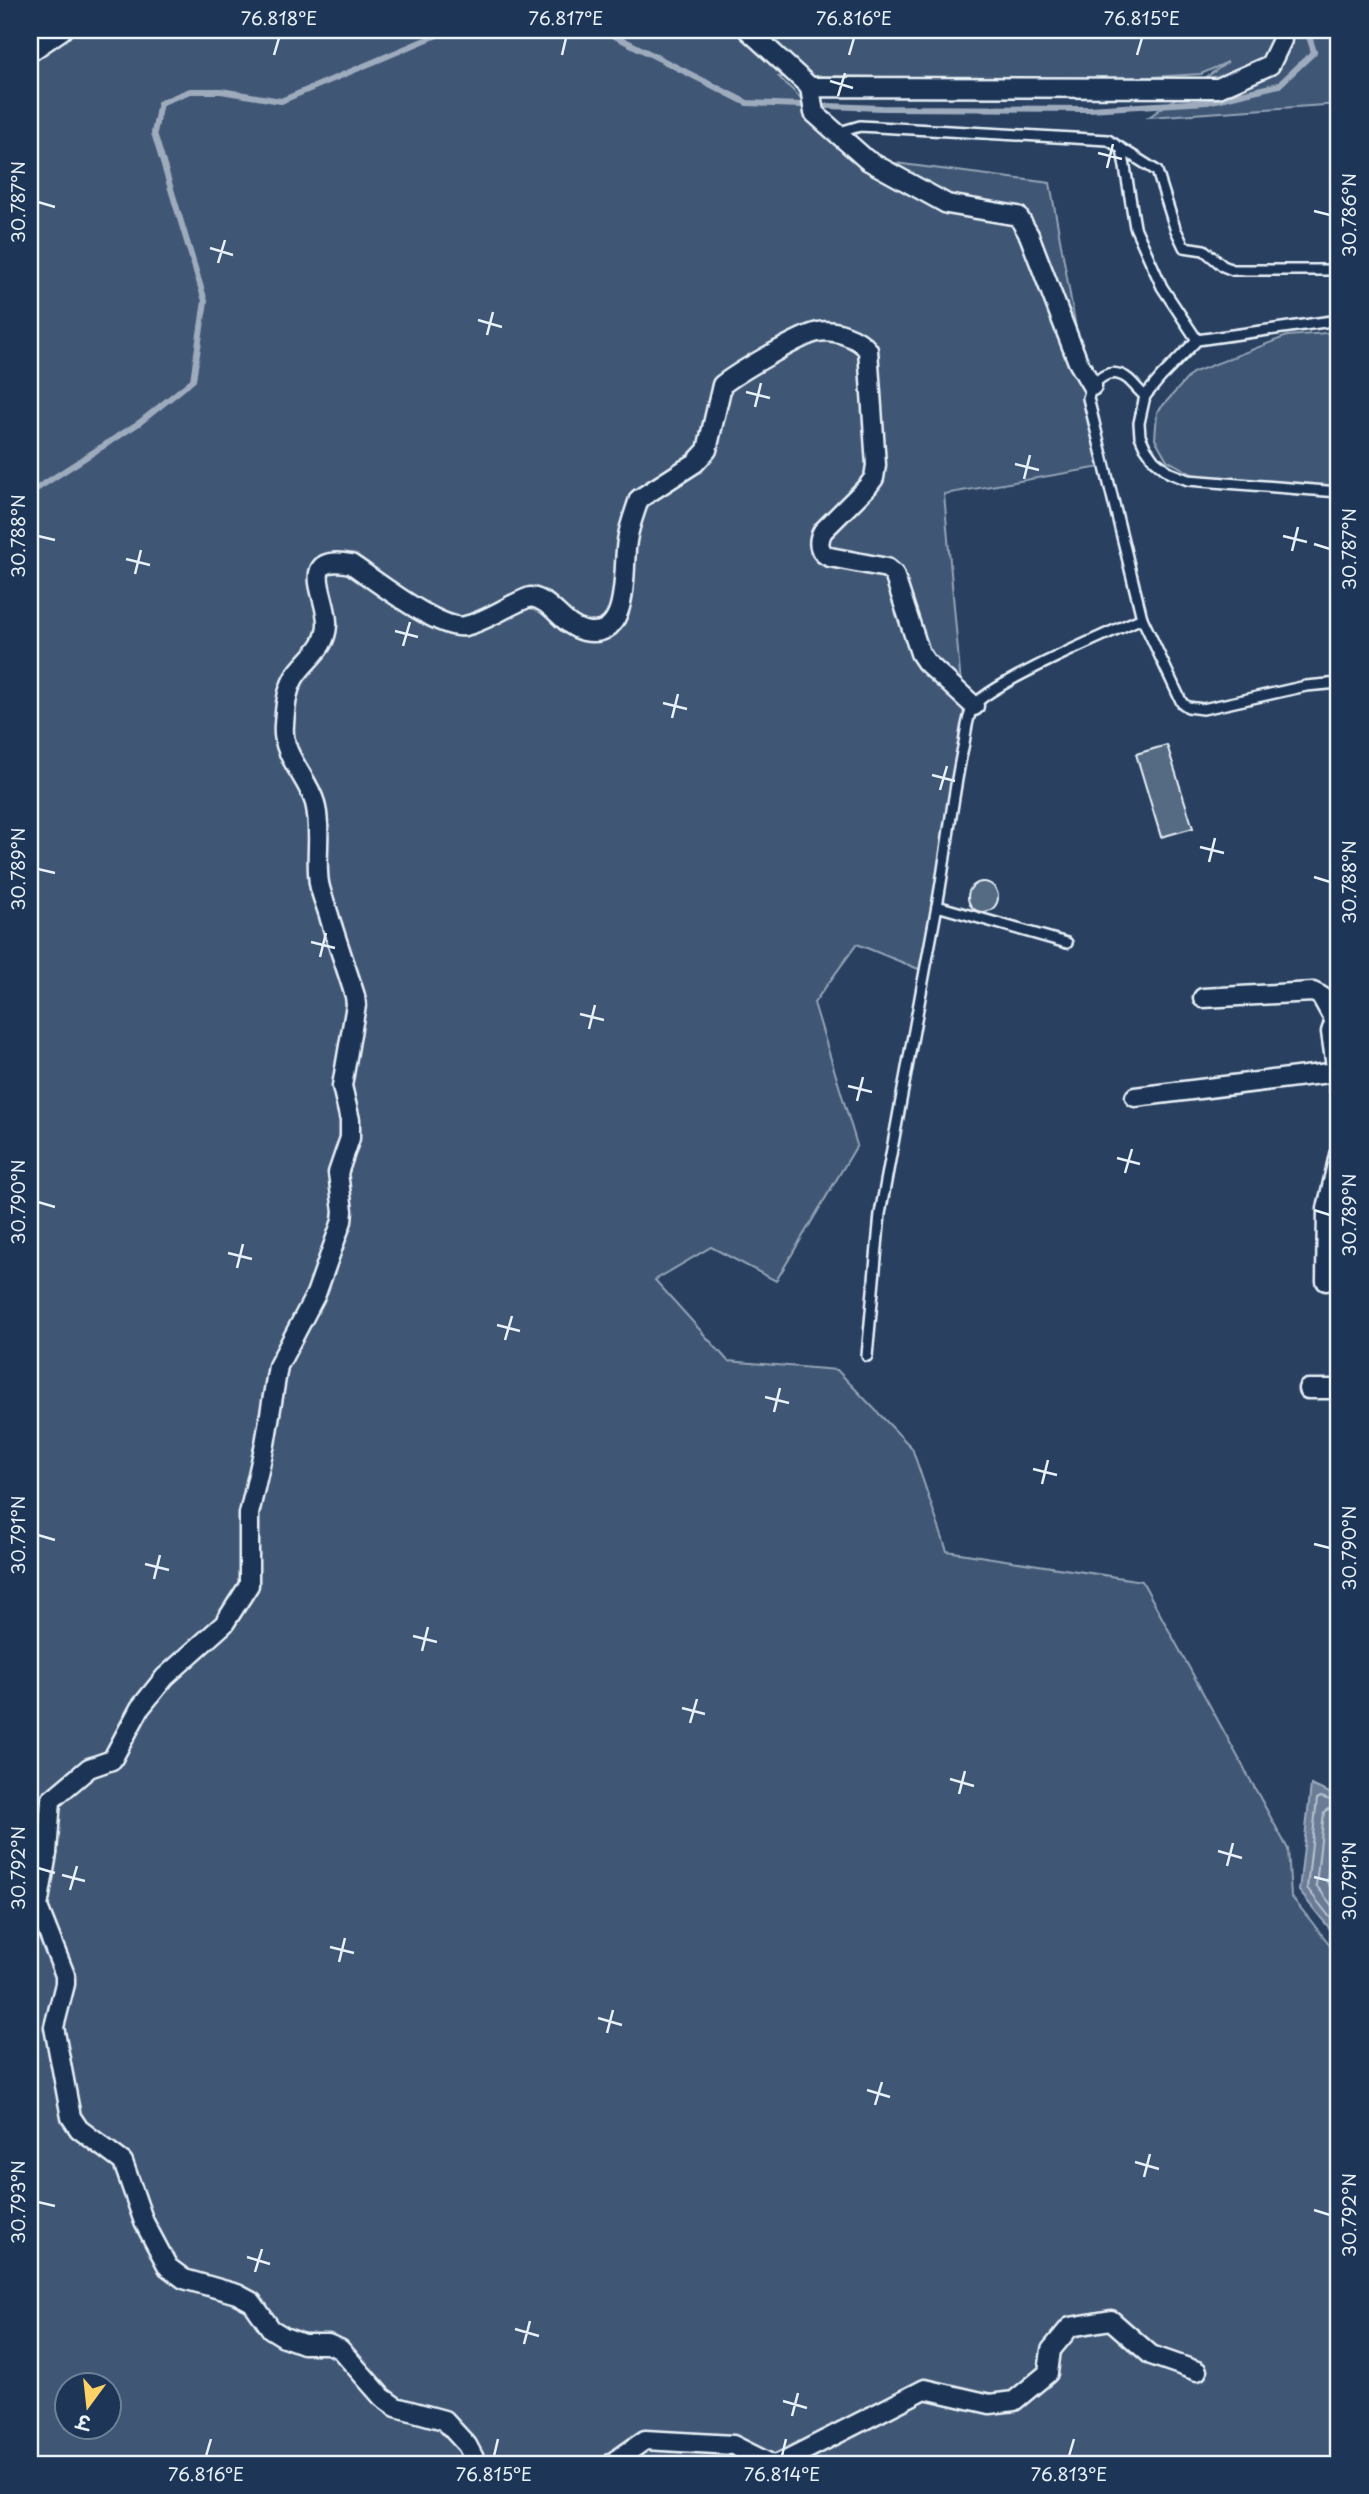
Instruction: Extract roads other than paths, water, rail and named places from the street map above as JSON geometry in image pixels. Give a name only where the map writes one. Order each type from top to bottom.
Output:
[{"type":"street","points":[[30,52],[62,30]]},
{"type":"street","points":[[747,30],[810,87],[814,113],[867,160],[947,204],[1018,216],[1029,235],[1078,362],[1092,386]]},
{"type":"street","points":[[810,87],[1218,89],[1270,65],[1282,40],[1281,30]]},
{"type":"street","points":[[477,2464],[467,2445],[444,2420],[396,2407],[382,2397],[340,2349],[328,2344],[303,2344],[284,2337],[271,2329],[252,2302],[237,2294],[184,2279],[168,2267],[144,2222],[123,2162],[79,2129],[71,2117],[54,2027],[65,1975],[38,1907],[38,1853],[51,1800],[89,1768],[111,1760],[140,1708],[165,1677],[224,1624],[249,1585],[248,1514],[265,1444],[278,1366],[316,1294],[342,1221],[338,1173],[349,1138],[350,1120],[342,1086],[356,1005],[355,996],[319,884],[318,821],[315,804],[311,791],[284,742],[283,728],[292,681],[319,649],[325,635],[326,612],[317,577],[322,567],[337,561],[351,564],[427,615],[453,626],[473,623],[530,597],[538,597],[577,629],[588,632],[601,630],[616,618],[621,607],[626,541],[639,499],[695,463],[707,450],[722,385],[810,334],[830,331],[856,340],[868,350],[876,465],[874,478],[869,486],[823,531],[820,547],[822,552],[830,557],[887,568],[894,575],[920,653],[926,662],[974,706]]},
{"type":"street","points":[[1135,1097],[1338,1080],[1331,1032],[1338,1023],[1321,996],[1313,992],[1203,998]]},
{"type":"street","points":[[1326,1281],[1327,1209],[1339,1155]]},
{"type":"street","points":[[1308,1390],[1339,1389]]},
{"type":"street","points":[[778,2464],[925,2389],[990,2404],[1014,2401],[1048,2374],[1051,2350],[1070,2326],[1111,2320],[1151,2355],[1197,2371]]},
{"type":"street","points":[[611,2464],[645,2440],[733,2445],[771,2464]]},
{"type":"lane","points":[[836,133],[860,126],[1108,140],[1157,171],[1175,228],[1184,247],[1200,249],[1223,267],[1233,270],[1339,270]]},
{"type":"lane","points":[[1122,149],[1135,227],[1162,287],[1197,340]]},
{"type":"lane","points":[[1339,320],[1197,340],[1145,396],[1139,423],[1144,447],[1154,460],[1170,473],[1188,480],[1339,492]]},
{"type":"lane","points":[[1145,396],[1128,379],[1120,375],[1103,375],[1092,386],[1088,398],[1142,618],[1182,703],[1188,707],[1203,709],[1306,686],[1339,683]]},
{"type":"lane","points":[[867,1356],[880,1214],[948,847],[958,767],[974,706],[984,696],[1008,681],[1142,618]]},
{"type":"lane","points":[[937,906],[1067,943]]},
{"type":"water","points":[[1311,1785],[1339,1797],[1339,1940],[1299,1891]]},
{"type":"waterway","points":[[30,493],[139,423],[193,380],[205,301],[154,133],[160,103],[190,91],[221,91],[281,101],[449,30],[458,30]]},
{"type":"waterway","points":[[603,30],[747,103],[882,108],[1089,109],[1207,102],[1279,85],[1314,52],[1307,30]]}]
